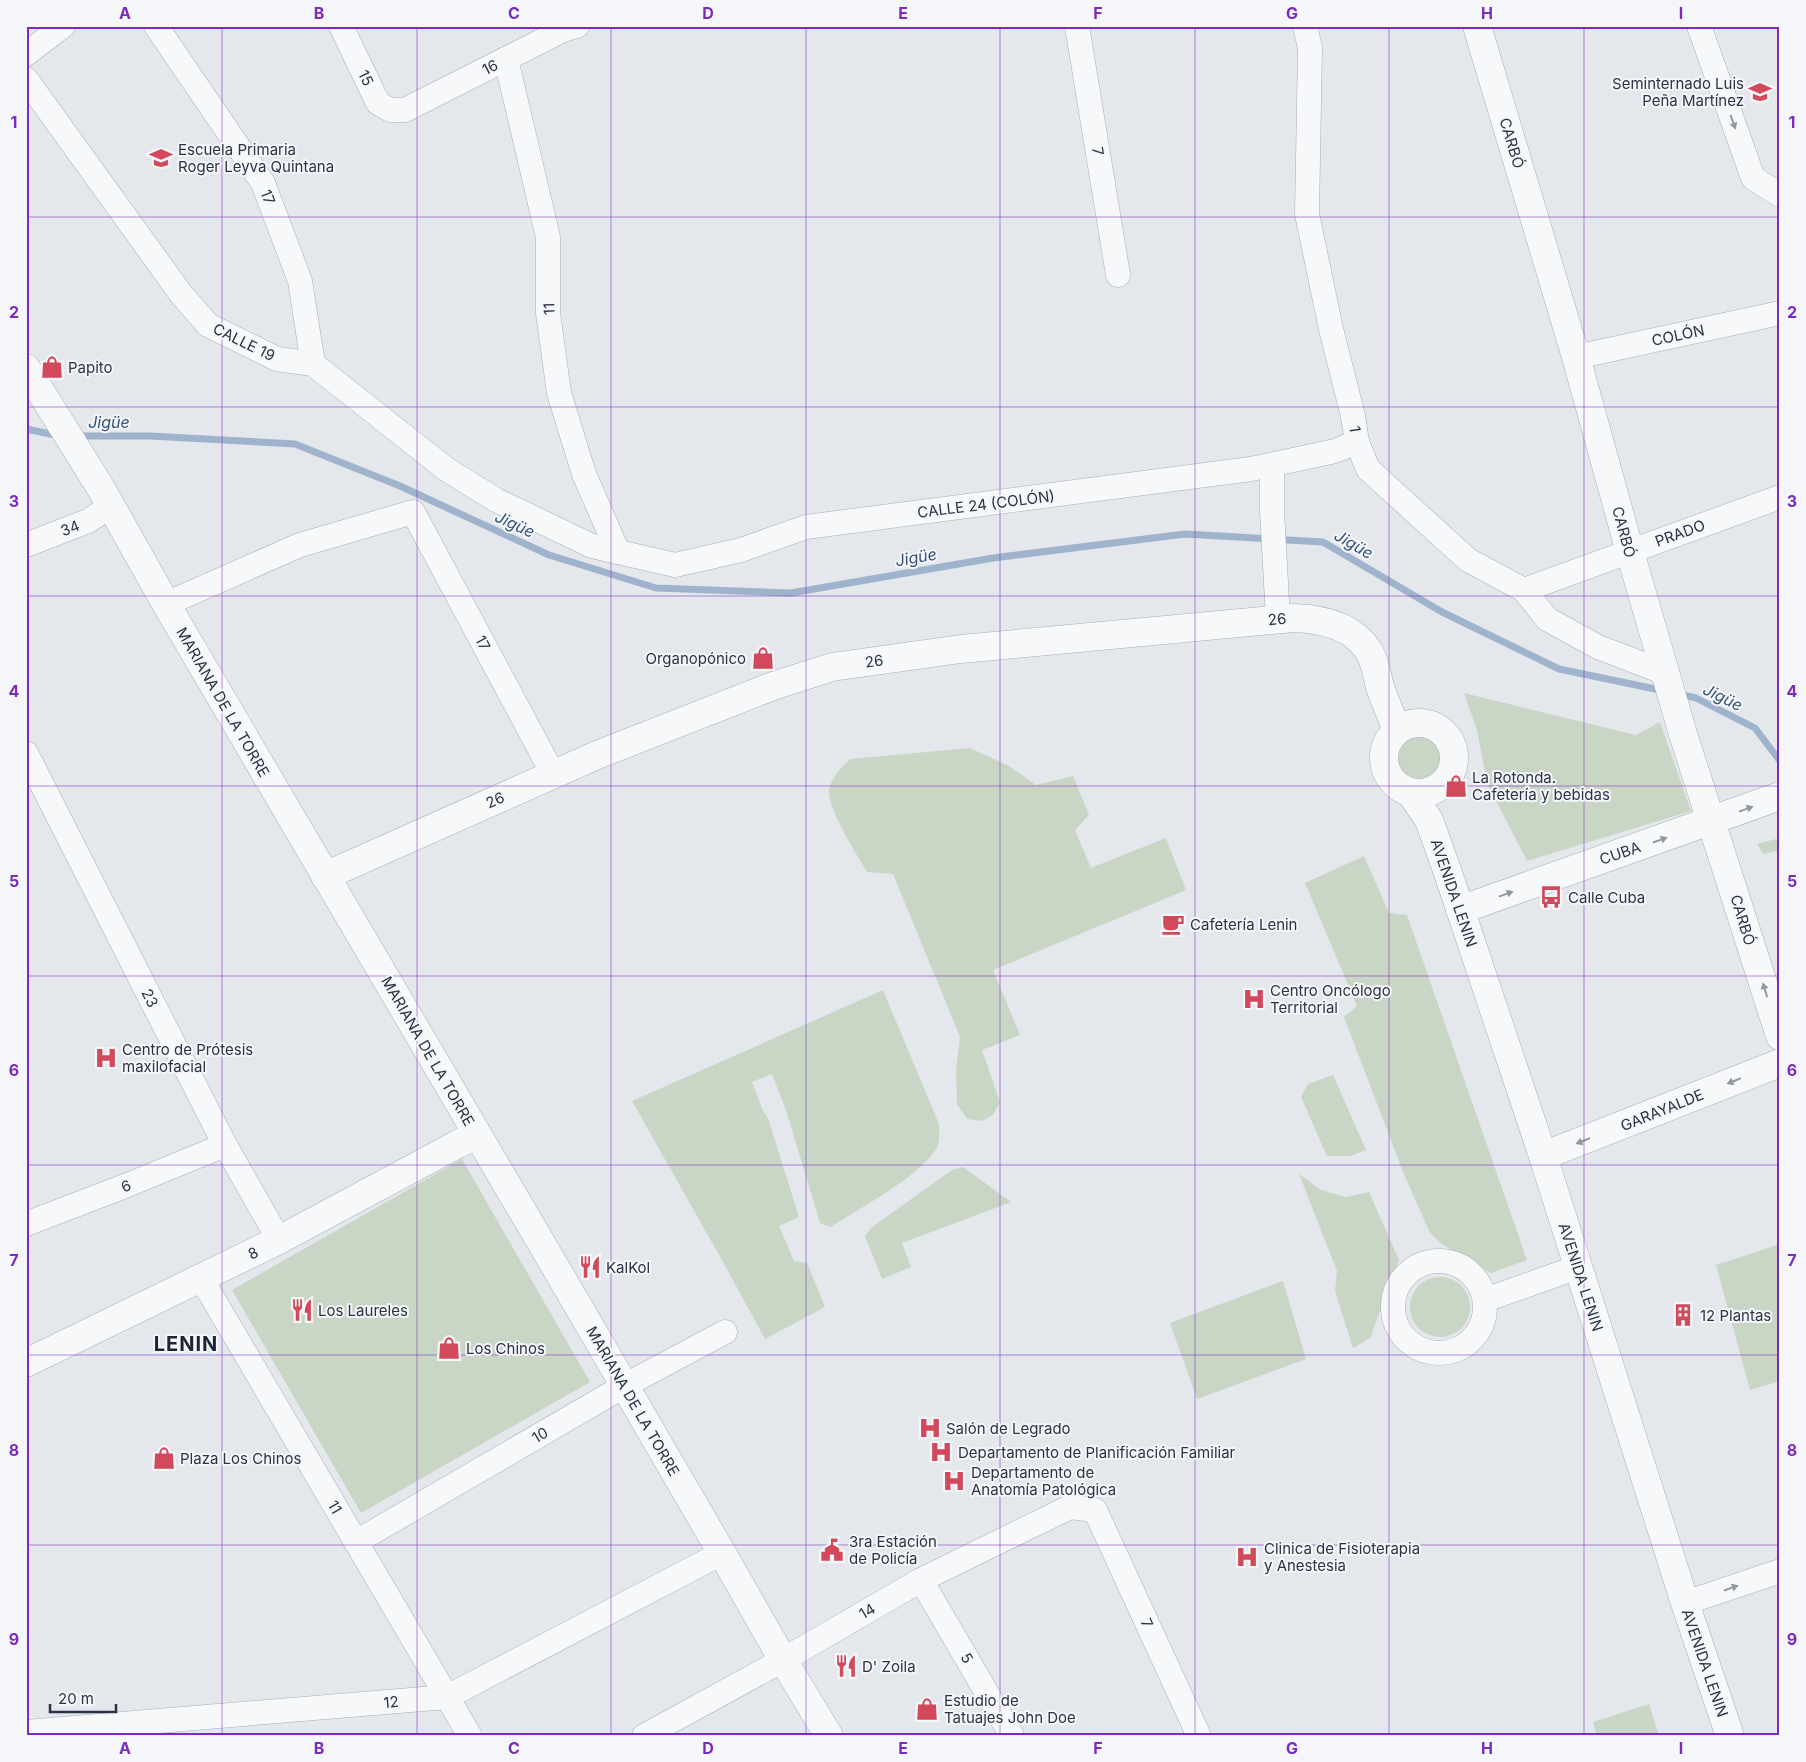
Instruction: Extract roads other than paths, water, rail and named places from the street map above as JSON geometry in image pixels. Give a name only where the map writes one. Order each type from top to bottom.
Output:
[{"type":"street","points":[[26,54],[63,26]]},
{"type":"street","name":"17","points":[[156,26],[262,183],[300,281],[313,364]]},
{"type":"street","name":"15","points":[[341,26],[378,103],[390,110],[405,110]]},
{"type":"street","name":"7","points":[[1077,26],[1118,275]]},
{"type":"street","name":"1","points":[[1305,26],[1310,48],[1307,214],[1353,416],[1357,442],[1368,468],[1468,560],[1524,590],[1547,619],[1598,647],[1666,673]]},
{"type":"street","name":"CARBÓ","points":[[1477,26],[1576,356],[1683,734],[1780,1036]]},
{"type":"street","points":[[1699,26],[1753,178],[1780,195]]},
{"type":"street","name":"16","points":[[405,110],[566,28]]},
{"type":"street","name":"11","points":[[506,59],[548,237],[548,313],[558,393],[584,474],[618,552]]},
{"type":"street","name":"CALLE 19","points":[[26,79],[181,294],[208,325],[277,359],[313,364]]},
{"type":"street","name":"COLÓN","points":[[1576,356],[1780,313]]},
{"type":"street","points":[[313,364],[446,468],[496,500],[592,546],[618,552]]},
{"type":"street","name":"MARIANA DE LA TORRE","points":[[26,368],[111,506],[166,604],[829,1736]]},
{"type":"street","name":"CALLE 24 (COLÓN)","points":[[618,552],[675,565],[740,550],[806,527],[1262,468],[1335,451],[1357,442]]},
{"type":"street","points":[[1262,468],[1272,510],[1277,571],[1278,619]]},
{"type":"street","name":"PRADO","points":[[1524,590],[1780,497]]},
{"type":"street","name":"34","points":[[26,544],[88,521],[111,506]]},
{"type":"street","name":"17","points":[[166,604],[300,545],[413,512],[553,774]]},
{"type":"street","name":"26","points":[[325,876],[597,755],[772,686],[832,667],[962,649],[1278,619],[1319,619],[1342,628],[1356,637],[1369,651],[1385,700],[1398,730]]},
{"type":"street","name":"AVENIDA LENIN","points":[[1429,820],[1442,785],[1450,776],[1454,765],[1454,753],[1450,741],[1443,732],[1432,725],[1420,722],[1408,724],[1389,738],[1384,750],[1384,762],[1387,773],[1393,782],[1410,792],[1429,820],[1543,1156],[1685,1603],[1730,1736]]},
{"type":"street","name":"23","points":[[26,752],[225,1145],[278,1240]]},
{"type":"street","points":[[1410,792],[1421,794],[1432,791],[1442,785]]},
{"type":"street","name":"CUBA","points":[[1460,910],[1780,796]]},
{"type":"street","name":"GARAYALDE","points":[[1543,1156],[1780,1063]]},
{"type":"street","name":"8","points":[[26,1363],[278,1240],[477,1135]]},
{"type":"street","name":"6","points":[[26,1224],[225,1145]]},
{"type":"street","points":[[1485,1300],[1578,1267]]},
{"type":"street","name":"11","points":[[201,1278],[470,1736]]},
{"type":"street","name":"10","points":[[356,1542],[624,1386],[725,1332]]},
{"type":"street","name":"14","points":[[644,1736],[783,1660],[921,1580],[1070,1506],[1095,1510]]},
{"type":"street","name":"7","points":[[1095,1510],[1199,1736]]},
{"type":"street","name":"12","points":[[26,1732],[160,1729],[447,1697],[722,1553]]},
{"type":"street","points":[[1685,1603],[1780,1571]]},
{"type":"street","name":"5","points":[[921,1580],[1012,1736]]},
{"type":"waterway","name":"Jigüe","points":[[26,429],[60,436]]},
{"type":"waterway","name":"Jigüe","points":[[76,436],[150,436],[295,444],[400,486],[549,555],[656,588],[791,593],[993,558],[1185,534],[1323,542],[1442,612],[1559,669],[1665,691]]},
{"type":"waterway","name":"Jigüe","points":[[1678,694],[1696,698],[1755,728],[1780,761]]},
{"type":"place","name":"Seminternado Luis Peña Martínez","points":[[1760,92]]},
{"type":"place","name":"Escuela Primaria Roger Leyva Quintana","points":[[161,158]]},
{"type":"place","name":"Papito","points":[[52,367]]},
{"type":"place","name":"Organopónico","points":[[763,658]]},
{"type":"place","name":"La Rotonda. Cafetería y bebidas","points":[[1456,786]]},
{"type":"place","name":"Calle Cuba","points":[[1551,897]]},
{"type":"place","name":"Cafetería Lenin","points":[[1173,924]]},
{"type":"place","name":"Centro Oncólogo Territorial","points":[[1254,999]]},
{"type":"place","name":"Centro de Prótesis maxilofacial","points":[[106,1058]]},
{"type":"place","name":"KalKol","points":[[590,1267]]},
{"type":"place","name":"Los Laureles","points":[[302,1310]]},
{"type":"place","name":"12 Plantas","points":[[1683,1315]]},
{"type":"place","name":"Los Chinos","points":[[449,1348]]},
{"type":"place","name":"Salón de Legrado","points":[[930,1428]]},
{"type":"place","name":"Departamento de Planificación Familiar","points":[[941,1452]]},
{"type":"place","name":"Plaza Los Chinos","points":[[164,1458]]},
{"type":"place","name":"Departamento de Anatomía Patológica","points":[[954,1481]]},
{"type":"place","name":"3ra Estación de Policía","points":[[832,1550]]},
{"type":"place","name":"Clinica de Fisioterapia y Anestesia","points":[[1247,1557]]},
{"type":"place","name":"D' Zoila","points":[[846,1666]]},
{"type":"place","name":"Estudio de Tatuajes John Doe","points":[[927,1709]]},
{"type":"district","name":"LENIN","points":[[186,1344]]}]
